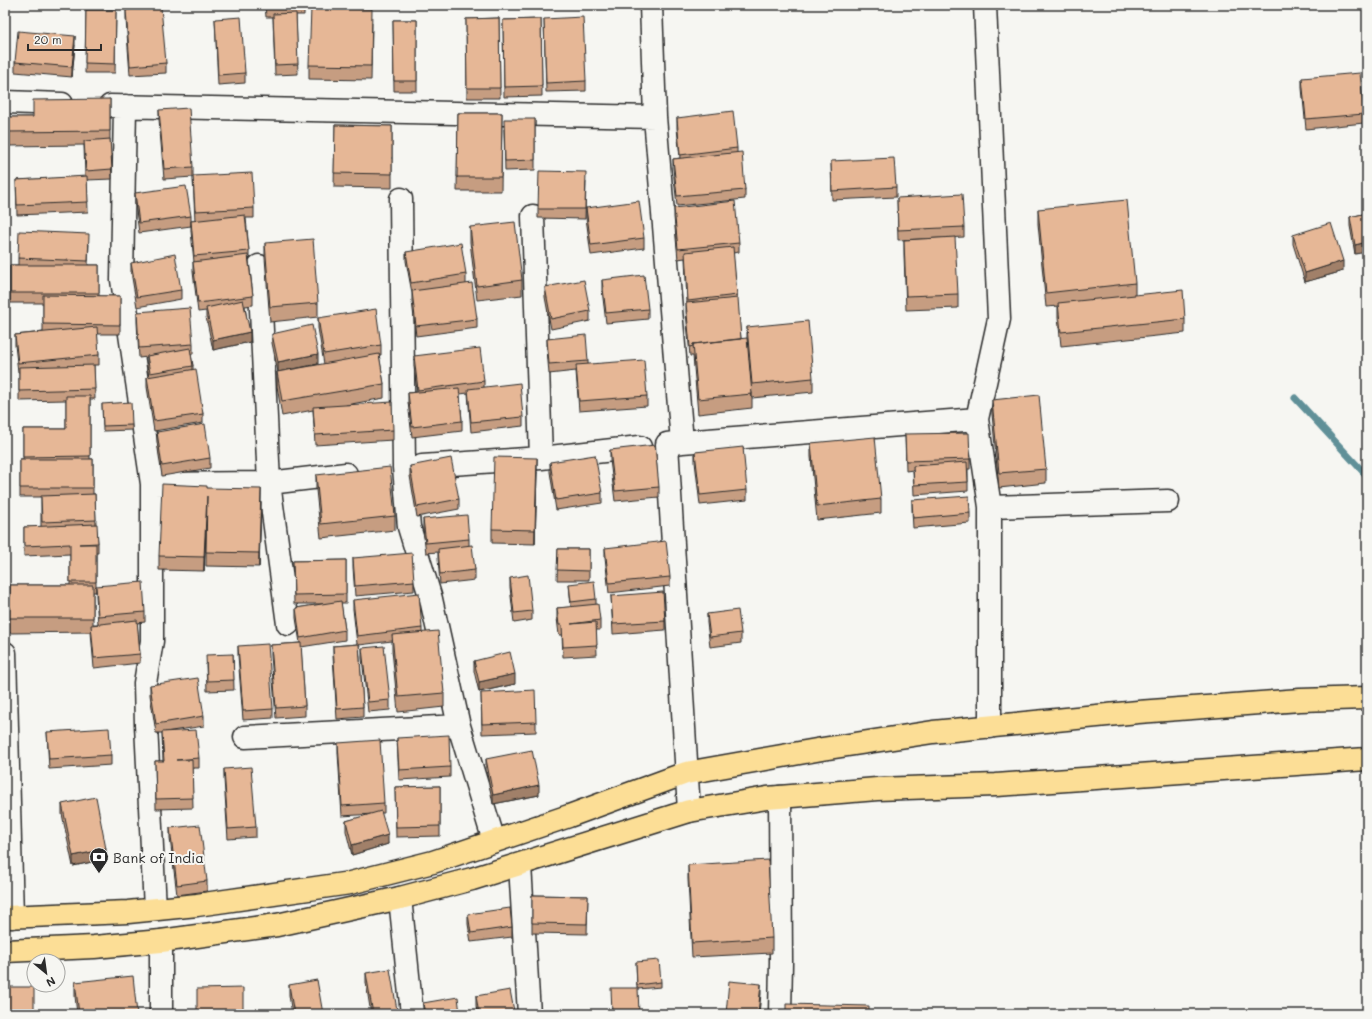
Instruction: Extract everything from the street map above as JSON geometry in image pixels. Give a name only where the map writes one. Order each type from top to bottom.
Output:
[{"type":"main road","points":[[8,917],[128,912],[197,905],[350,883],[433,862],[569,816],[686,773],[785,755],[926,733],[1138,712],[1300,700],[1367,698]]},
{"type":"main road","points":[[5,951],[94,947],[160,941],[277,925],[400,898],[520,865],[688,812],[780,797],[877,789],[1003,784],[1367,759]]},
{"type":"street","points":[[651,5],[655,117],[675,443],[688,812]]},
{"type":"street","points":[[985,5],[998,319],[977,419],[990,507],[990,727]]},
{"type":"street","points":[[5,102],[125,106],[655,117]]},
{"type":"street","points":[[125,106],[122,280],[152,484],[152,641],[145,683],[155,909]]},
{"type":"street","points":[[401,199],[396,468],[409,527],[431,599],[459,726],[494,841]]},
{"type":"street","points":[[533,216],[542,458]]},
{"type":"street","points":[[259,266],[268,483],[288,624]]},
{"type":"street","points":[[396,468],[542,458],[675,443],[977,419]]},
{"type":"street","points":[[152,484],[268,483],[366,472]]},
{"type":"street","points":[[990,507],[1168,501]]},
{"type":"street","points":[[5,653],[8,917]]},
{"type":"street","points":[[244,737],[459,726]]},
{"type":"street","points":[[780,797],[780,1014]]},
{"type":"street","points":[[520,865],[529,1014]]},
{"type":"street","points":[[400,898],[412,1014]]},
{"type":"street","points":[[160,941],[161,1014]]},
{"type":"building","points":[[266,5],[304,5],[266,7]]},
{"type":"building","points":[[161,7],[166,63],[130,66],[126,10]]},
{"type":"building","points":[[311,8],[372,9],[371,66],[309,65]]},
{"type":"building","points":[[86,10],[116,10],[115,64],[85,63]]},
{"type":"building","points":[[296,13],[298,64],[275,65],[273,14]]},
{"type":"building","points":[[241,17],[245,73],[218,75],[215,19]]},
{"type":"building","points":[[583,17],[586,81],[546,83],[544,19]]},
{"type":"building","points":[[499,18],[500,88],[467,88],[466,19]]},
{"type":"building","points":[[541,19],[542,86],[504,87],[503,20]]},
{"type":"building","points":[[393,20],[417,20],[417,81],[394,81]]},
{"type":"building","points":[[18,31],[75,36],[72,67],[15,62]]},
{"type":"building","points":[[1360,73],[1364,114],[1306,119],[1302,78]]},
{"type":"building","points":[[110,99],[110,131],[7,132],[7,117],[33,117],[33,100]]},
{"type":"building","points":[[189,108],[193,167],[164,169],[159,110]]},
{"type":"building","points":[[733,111],[737,148],[680,155],[677,118]]},
{"type":"building","points":[[458,113],[502,113],[501,177],[457,177]]},
{"type":"building","points":[[504,119],[535,119],[535,160],[505,161]]},
{"type":"building","points":[[335,125],[392,126],[392,174],[334,173]]},
{"type":"building","points":[[110,139],[112,169],[86,171],[84,141]]},
{"type":"building","points":[[742,152],[745,190],[677,196],[673,159]]},
{"type":"building","points":[[894,158],[896,187],[832,191],[831,161]]},
{"type":"building","points":[[539,171],[586,172],[585,209],[538,209]]},
{"type":"building","points":[[252,173],[254,208],[195,211],[193,176]]},
{"type":"building","points":[[87,176],[88,202],[17,205],[16,180]]},
{"type":"building","points":[[186,186],[191,216],[139,223],[135,193]]},
{"type":"building","points":[[962,194],[964,227],[898,230],[897,198]]},
{"type":"building","points":[[1127,200],[1135,283],[1046,293],[1038,209]]},
{"type":"building","points":[[639,201],[644,238],[591,245],[586,208]]},
{"type":"building","points":[[735,201],[739,243],[678,249],[674,208]]},
{"type":"building","points":[[1367,213],[1367,242],[1355,245],[1350,217]]},
{"type":"building","points":[[245,215],[249,251],[194,256],[191,221]]},
{"type":"building","points":[[515,222],[522,280],[477,286],[470,227]]},
{"type":"building","points":[[1331,223],[1343,261],[1305,273],[1293,235]]},
{"type":"building","points":[[19,231],[89,234],[88,261],[18,258]]},
{"type":"building","points":[[955,237],[958,294],[906,296],[904,240]]},
{"type":"building","points":[[313,239],[318,303],[270,307],[265,243]]},
{"type":"building","points":[[461,243],[466,274],[411,283],[406,252]]},
{"type":"building","points":[[733,247],[737,295],[688,301],[685,252]]},
{"type":"building","points":[[175,254],[181,290],[137,297],[131,263]]},
{"type":"building","points":[[248,255],[253,296],[198,303],[193,262]]},
{"type":"building","points":[[10,265],[99,265],[99,293],[10,293]]},
{"type":"building","points":[[644,275],[648,309],[606,313],[602,280]]},
{"type":"building","points":[[584,280],[590,311],[551,319],[545,287]]},
{"type":"building","points":[[472,283],[477,319],[416,326],[412,291]]},
{"type":"building","points":[[1183,290],[1185,319],[1061,332],[1058,303]]},
{"type":"building","points":[[43,295],[120,296],[120,325],[43,324]]},
{"type":"building","points":[[738,298],[741,339],[693,344],[693,346],[690,347],[686,303]]},
{"type":"building","points":[[243,300],[250,332],[213,340],[206,308]]},
{"type":"building","points":[[190,308],[193,344],[139,348],[137,312]]},
{"type":"building","points":[[376,309],[381,345],[324,354],[318,318]]},
{"type":"building","points":[[808,321],[813,378],[752,384],[747,327]]},
{"type":"building","points":[[312,325],[318,354],[278,362],[272,334]]},
{"type":"building","points":[[97,327],[99,355],[18,363],[15,335]]},
{"type":"building","points":[[586,335],[588,361],[549,364],[547,339]]},
{"type":"building","points":[[747,338],[752,394],[698,399],[693,344]]},
{"type":"building","points":[[190,348],[193,366],[150,373],[147,356]]},
{"type":"building","points":[[480,348],[484,381],[418,390],[414,356]]},
{"type":"building","points":[[379,354],[384,384],[282,401],[277,372]]},
{"type":"building","points":[[644,360],[647,396],[579,401],[576,365]]},
{"type":"building","points":[[94,365],[95,389],[19,391],[19,367]]},
{"type":"building","points":[[196,369],[203,414],[154,421],[147,377]]},
{"type":"building","points":[[520,383],[523,417],[471,422],[468,389]]},
{"type":"building","points":[[459,388],[462,421],[412,427],[408,393]]},
{"type":"building","points":[[1039,395],[1046,469],[999,473],[992,400]]},
{"type":"building","points":[[66,396],[90,396],[90,456],[23,457],[23,429],[66,429]]},
{"type":"building","points":[[131,402],[132,425],[103,426],[102,404]]},
{"type":"building","points":[[392,402],[393,430],[315,435],[313,407]]},
{"type":"building","points":[[205,424],[210,458],[162,466],[157,432]]},
{"type":"building","points":[[969,433],[970,459],[906,461],[905,434]]},
{"type":"building","points":[[875,437],[881,499],[817,506],[811,443]]},
{"type":"building","points":[[655,445],[659,487],[615,491],[610,450]]},
{"type":"building","points":[[743,447],[747,490],[700,495],[695,452]]},
{"type":"building","points":[[595,455],[602,493],[556,500],[550,462]]},
{"type":"building","points":[[494,457],[537,458],[535,530],[492,529]]},
{"type":"building","points":[[451,458],[459,499],[417,507],[410,466]]},
{"type":"building","points":[[20,459],[93,459],[93,488],[20,488]]},
{"type":"building","points":[[967,462],[968,482],[914,485],[913,466]]},
{"type":"building","points":[[390,467],[395,516],[321,524],[316,475]]},
{"type":"building","points":[[162,484],[207,486],[207,488],[261,489],[259,553],[206,552],[207,496],[204,557],[159,556]]},
{"type":"building","points":[[95,494],[96,520],[42,522],[41,496]]},
{"type":"building","points":[[969,496],[970,513],[913,518],[912,500]]},
{"type":"building","points":[[467,515],[469,539],[426,543],[423,519]]},
{"type":"building","points":[[97,524],[98,543],[79,544],[96,544],[96,582],[70,582],[70,544],[24,546],[24,527]]},
{"type":"building","points":[[666,541],[670,577],[609,583],[605,548]]},
{"type":"building","points":[[472,545],[475,570],[440,574],[438,549]]},
{"type":"building","points":[[558,549],[589,549],[589,571],[557,570]]},
{"type":"building","points":[[412,553],[414,581],[355,586],[353,558]]},
{"type":"building","points":[[346,560],[346,594],[294,595],[293,561]]},
{"type":"building","points":[[528,575],[532,611],[514,613],[510,578]]},
{"type":"building","points":[[594,581],[596,599],[571,602],[569,584]]},
{"type":"building","points":[[143,582],[145,612],[98,616],[96,586]]},
{"type":"building","points":[[10,585],[93,585],[93,618],[9,618]]},
{"type":"building","points":[[663,592],[665,621],[613,624],[611,596]]},
{"type":"building","points":[[419,593],[422,628],[357,636],[353,600]]},
{"type":"building","points":[[341,601],[345,630],[300,638],[296,608]]},
{"type":"building","points":[[598,604],[600,620],[571,624],[596,622],[597,645],[563,647],[562,625],[559,625],[557,608]]},
{"type":"building","points":[[738,610],[741,633],[710,637],[707,614]]},
{"type":"building","points":[[137,620],[140,654],[94,658],[91,625]]},
{"type":"building","points":[[438,631],[444,693],[398,697],[392,635]]},
{"type":"building","points":[[301,643],[305,706],[276,708],[271,645]]},
{"type":"building","points":[[268,644],[273,709],[243,711],[238,646]]},
{"type":"building","points":[[359,644],[363,707],[337,709],[333,646]]},
{"type":"building","points":[[384,646],[390,700],[368,702],[362,648]]},
{"type":"building","points":[[510,652],[515,674],[479,682],[474,661]]},
{"type":"building","points":[[233,654],[234,680],[207,681],[206,655]]},
{"type":"building","points":[[198,678],[204,716],[156,724],[150,685]]},
{"type":"building","points":[[535,690],[536,722],[482,724],[481,693]]},
{"type":"building","points":[[109,728],[111,755],[49,759],[47,732]]},
{"type":"building","points":[[196,730],[199,758],[176,760],[192,760],[193,798],[156,799],[155,761],[164,761],[162,732]]},
{"type":"building","points":[[449,735],[450,767],[399,770],[397,738]]},
{"type":"building","points":[[380,740],[384,803],[342,806],[338,743]]},
{"type":"building","points":[[532,750],[539,785],[493,795],[486,759]]},
{"type":"building","points":[[251,767],[256,827],[228,829],[224,769]]},
{"type":"building","points":[[440,786],[440,826],[396,827],[395,787]]},
{"type":"building","points":[[96,797],[106,849],[73,856],[62,804]]},
{"type":"building","points":[[381,811],[388,835],[352,845],[346,821]]},
{"type":"building","points":[[200,825],[207,881],[177,885],[170,828]]},
{"type":"building","points":[[768,860],[772,938],[692,943],[688,865]]},
{"type":"building","points":[[532,895],[588,896],[587,924],[532,923]]},
{"type":"building","points":[[510,908],[512,927],[471,933],[468,914]]},
{"type":"building","points":[[659,960],[661,982],[637,985],[636,962]]},
{"type":"building","points":[[390,969],[397,1010],[373,1014],[366,973]]},
{"type":"building","points":[[133,976],[137,1014],[79,1014],[75,982]]},
{"type":"building","points":[[317,980],[323,1014],[294,1014],[289,985]]},
{"type":"building","points":[[729,981],[761,984],[758,1014],[726,1014]]},
{"type":"building","points":[[5,987],[26,987],[26,993],[34,993],[34,1014],[5,1014]]},
{"type":"building","points":[[243,988],[243,1014],[197,1014],[197,989]]},
{"type":"building","points":[[611,988],[638,988],[639,1014],[612,1014]]},
{"type":"building","points":[[510,990],[514,1011],[479,1014],[476,996]]},
{"type":"building","points":[[458,997],[460,1014],[425,1014],[423,1003]]},
{"type":"building","points":[[786,1004],[869,1006],[869,1014],[786,1014]]},
{"type":"waterway","points":[[1295,398],[1367,476]]},
{"type":"place","name":"Bank of India","points":[[99,874]]}]
